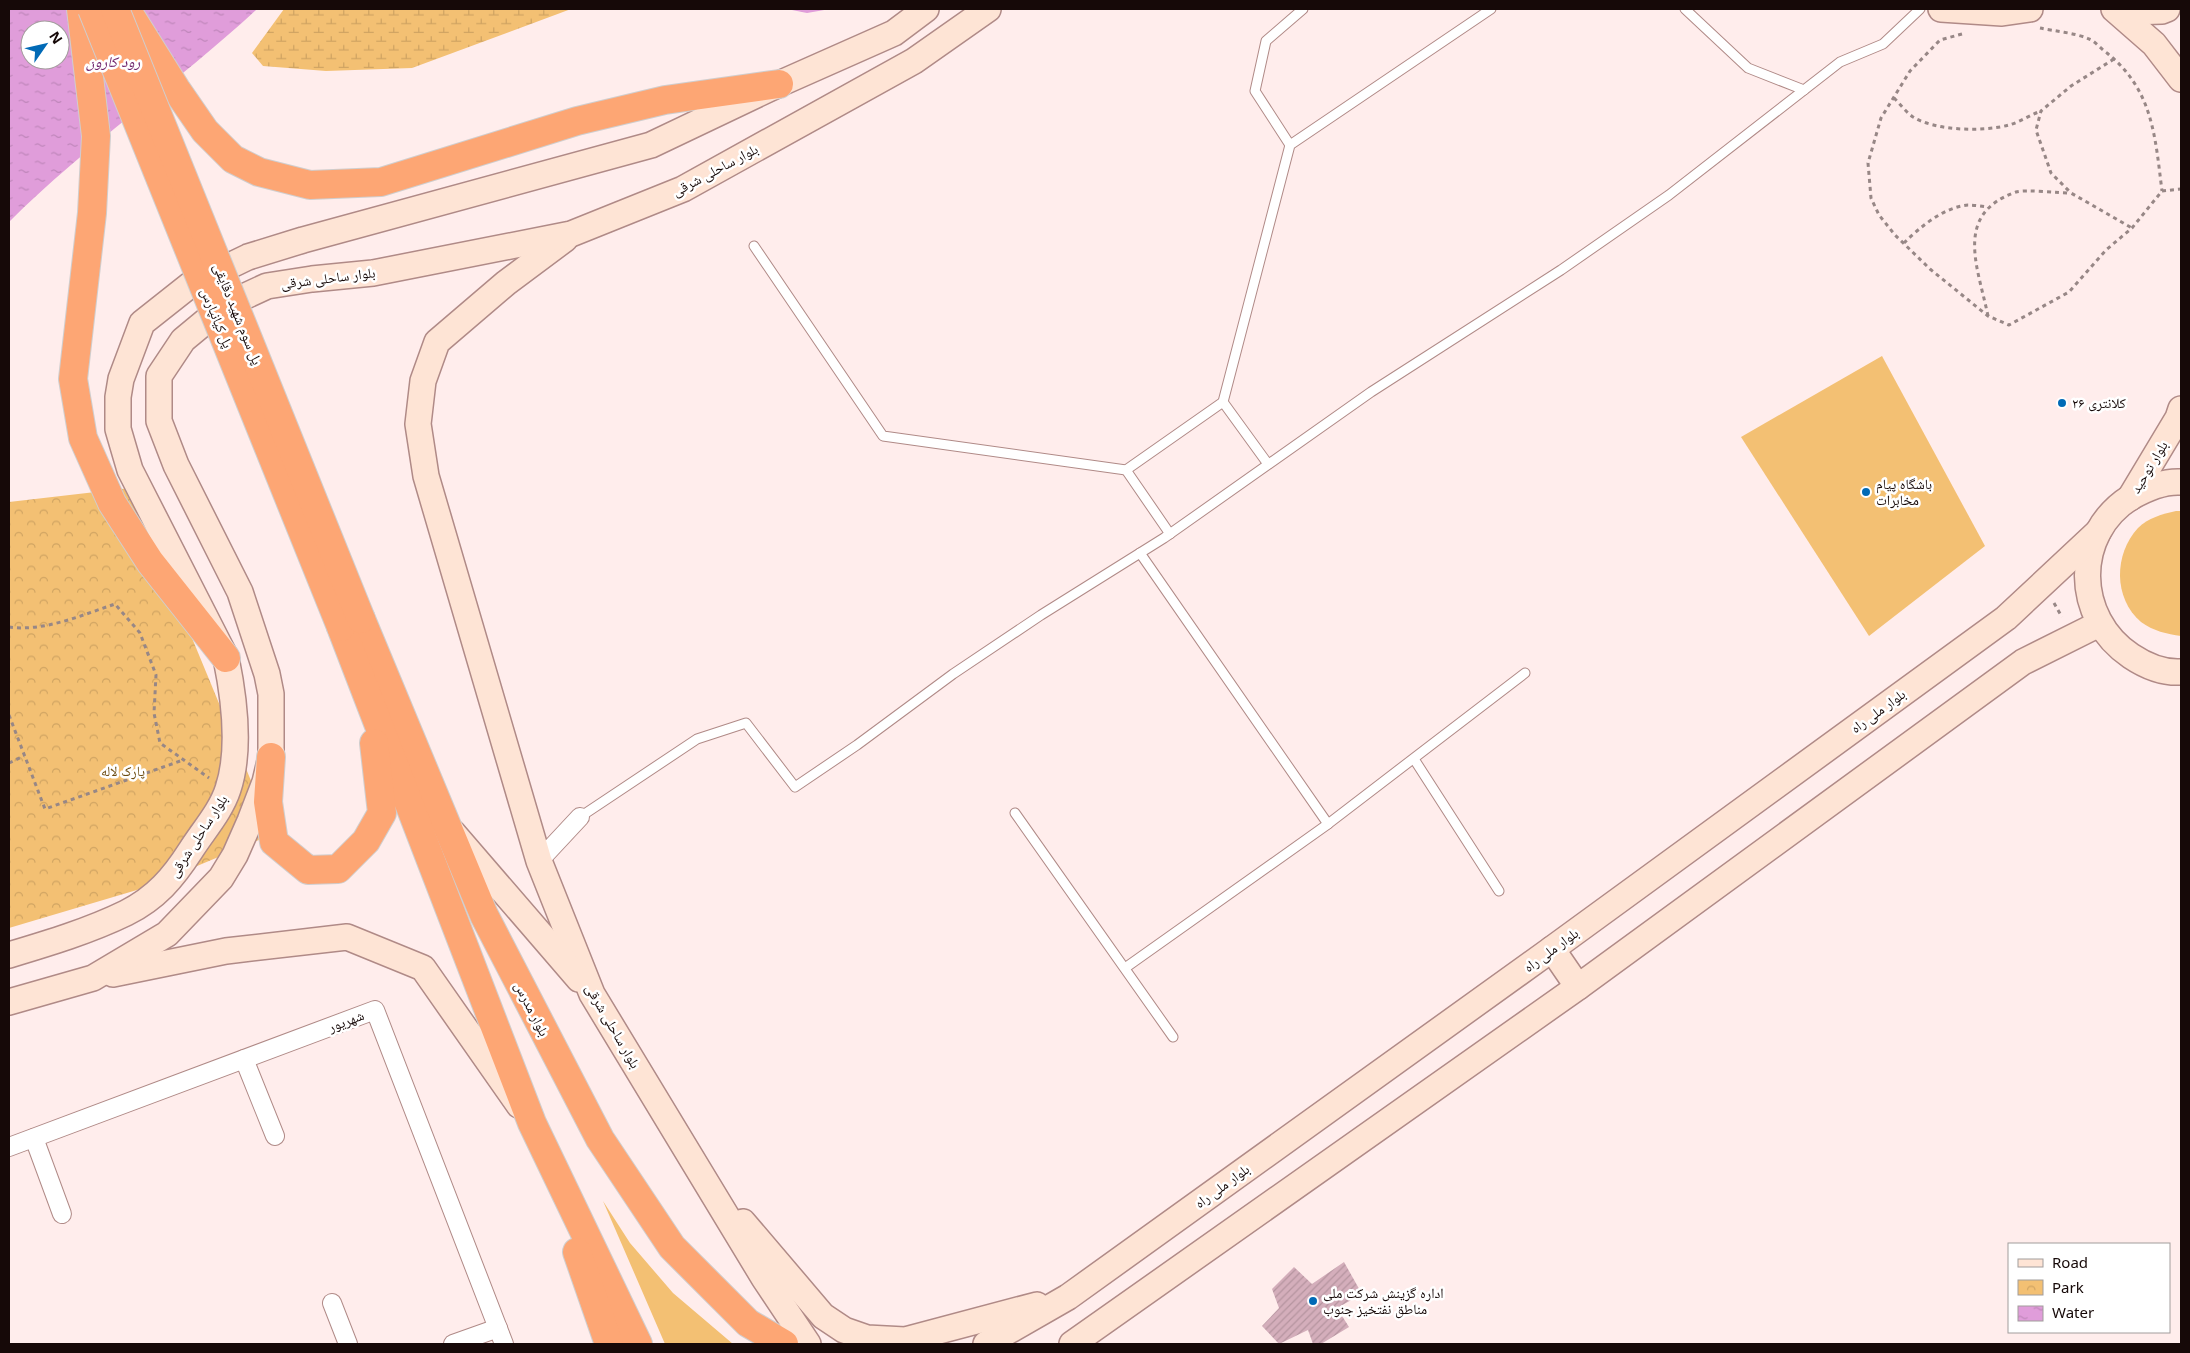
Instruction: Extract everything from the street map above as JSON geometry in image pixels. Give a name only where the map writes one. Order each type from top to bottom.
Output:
[{"type":"highway","points":[[82,9],[96,136],[92,212],[83,306],[73,379],[83,438],[112,503],[150,562],[226,658]]},
{"type":"highway","name":"پل کیانپارس","points":[[92,9],[351,623]]},
{"type":"highway","name":"پل سوم شهید دقایقی","points":[[115,9],[351,623]]},
{"type":"highway","points":[[126,9],[176,89],[206,131],[233,159],[259,172],[310,185],[382,182],[576,121],[665,100],[779,84]]},
{"type":"highway","points":[[272,757],[268,802],[274,842],[308,870],[338,869],[366,842],[382,813],[369,701],[351,623]]},
{"type":"highway","name":"بلوار مدرس","points":[[351,623],[447,826],[484,915],[600,1139],[672,1247],[748,1323],[784,1344]]},
{"type":"highway","points":[[369,701],[532,1123],[609,1344]]},
{"type":"highway","points":[[532,1123],[638,1344]]},
{"type":"main road","name":"بلوار ساحلی شرقی","points":[[9,955],[72,936],[128,912],[166,885],[227,791],[232,772],[235,727],[232,685],[226,658],[130,470],[118,429],[118,397],[121,379],[142,323],[190,285],[248,258],[303,240],[650,145],[894,32],[926,9]]},
{"type":"main road","name":"بلوار ساحلی شرقی","points":[[9,1002],[93,978],[167,934],[221,878],[235,855],[265,782],[272,757],[271,694],[267,674],[240,592],[176,465],[159,421],[159,376],[183,340],[224,306],[267,286],[373,273],[571,234],[684,188],[914,61],[988,9]]},
{"type":"main road","points":[[1941,9],[2002,13],[2034,18]]},
{"type":"main road","points":[[2114,9],[2154,44],[2181,79]]},
{"type":"main road","points":[[2119,9],[2130,12],[2162,11],[2167,9]]},
{"type":"main road","name":"بلوار ساحلی شرقی","points":[[571,234],[506,283],[437,342],[423,381],[418,424],[426,476],[538,861],[592,994],[764,1278],[802,1338],[808,1344]]},
{"type":"main road","name":"بلوار توحید","points":[[2130,498],[2178,418],[2181,409]]},
{"type":"main road","points":[[2178,675],[2143,664],[2118,648],[2099,624],[2088,596],[2087,563],[2098,532],[2118,506],[2146,488],[2181,482]]},
{"type":"main road","name":"بلوار ملی راه","points":[[986,1344],[1068,1297],[1552,949],[2006,618],[2098,532]]},
{"type":"main road","points":[[1072,1344],[1578,986],[2023,662],[2099,624]]},
{"type":"main road","points":[[447,826],[592,994]]},
{"type":"main road","points":[[93,978],[226,951],[347,937],[423,968],[532,1123]]},
{"type":"main road","points":[[1552,949],[1578,986]]},
{"type":"main road","points":[[716,1196],[754,1232],[824,1316],[844,1330],[867,1338],[905,1340],[1068,1297]]},
{"type":"street","points":[[538,861],[580,817]]},
{"type":"street","name":"شهریور","points":[[9,1147],[375,1010],[504,1344]]},
{"type":"street","points":[[244,1059],[276,1136]]},
{"type":"street","points":[[34,1138],[62,1214]]},
{"type":"street","points":[[332,1303],[348,1344]]},
{"type":"street","points":[[453,1344],[498,1328]]},
{"type":"lane","points":[[1290,145],[1255,91],[1266,41],[1303,9]]},
{"type":"lane","points":[[754,246],[882,436],[1126,470],[1223,402],[1290,145],[1491,9]]},
{"type":"lane","points":[[1685,9],[1748,68],[1804,90]]},
{"type":"lane","points":[[580,817],[697,739],[746,724],[795,787],[857,745],[961,669],[1041,615],[1170,534],[1371,392],[1600,243],[1669,195],[1840,62],[1882,44],[1920,9]]},
{"type":"lane","points":[[1223,402],[1268,464]]},
{"type":"lane","points":[[1126,470],[1170,534]]},
{"type":"lane","points":[[1140,554],[1328,824]]},
{"type":"lane","points":[[1125,968],[1328,824],[1526,673]]},
{"type":"lane","points":[[1414,759],[1499,891]]},
{"type":"lane","points":[[1015,813],[1172,1036]]},
{"type":"path","points":[[2034,18],[2089,39],[2114,59],[2144,98],[2153,124],[2162,190]]},
{"type":"path","points":[[1969,32],[1940,40],[1910,72],[1881,118],[1868,163],[1871,198],[1878,215],[1930,269],[1988,316],[2009,324],[2069,292],[2106,250],[2132,228],[2162,190],[2181,188]]},
{"type":"path","points":[[1894,98],[1912,116],[1930,125],[1949,128],[1997,128],[2010,125],[2041,110],[2071,86],[2114,59]]},
{"type":"path","points":[[2041,110],[2036,130],[2051,173],[2071,193],[2132,228]]},
{"type":"path","points":[[1988,316],[1974,244],[1975,228],[1988,207],[2018,192],[2071,193]]},
{"type":"path","points":[[1904,243],[1932,220],[1954,208],[1968,205],[1988,207]]},
{"type":"path","points":[[2042,584],[2074,637]]},
{"type":"path","points":[[9,626],[24,629],[71,619],[115,604],[140,632],[156,674],[154,712],[160,742],[227,791]]},
{"type":"path","points":[[9,715],[44,810],[183,760]]},
{"type":"path","points":[[9,763],[24,756]]},
{"type":"green space","points":[[284,9],[571,9],[412,68],[326,71],[263,66],[252,53]]},
{"type":"green space","name":"باشگاه پیام مخابرات","points":[[1882,356],[1985,546],[1869,636],[1741,437]]},
{"type":"green space","name":"پارک لاله","points":[[130,488],[273,834],[147,887],[9,928],[9,502]]},
{"type":"green space","points":[[2181,511],[2181,636],[2160,632],[2141,622],[2125,601],[2121,589],[2120,576],[2124,550],[2138,528],[2156,517]]},
{"type":"green space","points":[[603,1201],[630,1243],[673,1293],[733,1344],[665,1344]]},
{"type":"water","name":"رود کارون","points":[[9,9],[257,9],[227,36],[100,140],[9,222]]},
{"type":"water","points":[[787,9],[830,9],[807,13]]},
{"type":"building","name":"اداره گزینش شرکت ملی مناطق نفتخیز جنوب","points":[[1344,1262],[1362,1294],[1337,1308],[1349,1327],[1321,1344],[1313,1344],[1308,1330],[1279,1344],[1262,1326],[1279,1308],[1272,1289],[1294,1267],[1312,1284]]},
{"type":"place","name":"کلانتری ۲۶","points":[[2062,403]]},
{"type":"place","name":"باشگاه پیام مخابرات","points":[[1866,492]]},
{"type":"place","name":"اداره گزینش شرکت ملی مناطق نفتخیز جنوب","points":[[1313,1301]]}]
